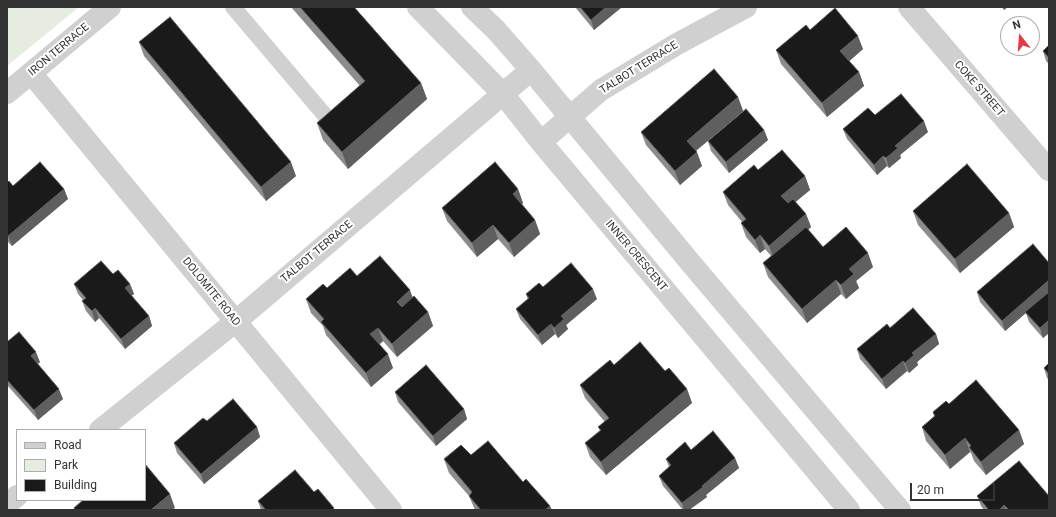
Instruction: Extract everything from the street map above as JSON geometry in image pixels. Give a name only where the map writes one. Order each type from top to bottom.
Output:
[{"type":"street","name":"IRON TERRACE","points":[[7,93],[110,7]]},
{"type":"street","name":"INNER CRESCENT","points":[[418,7],[503,94],[541,142],[849,510]]},
{"type":"street","points":[[472,7],[496,30],[531,70],[689,261],[900,510]]},
{"type":"street","name":"TALBOT TERRACE","points":[[541,142],[601,90],[677,44],[746,7]]},
{"type":"street","name":"COKE STREET","points":[[909,7],[1049,170]]},
{"type":"street","name":"TALBOT TERRACE","points":[[101,429],[236,322],[531,70]]},
{"type":"street","name":"DOLOMITE ROAD","points":[[31,73],[391,510]]},
{"type":"street","points":[[7,504],[16,497]]},
{"type":"lane","points":[[232,7],[328,119]]},
{"type":"green space","points":[[7,7],[79,7],[7,66]]},
{"type":"building","points":[[300,7],[354,7],[421,83],[342,152],[317,123],[365,81]]},
{"type":"building","points":[[580,7],[606,7],[591,20]]},
{"type":"building","points":[[835,8],[858,36],[840,51],[859,72],[822,103],[776,50],[806,25],[810,30]]},
{"type":"building","points":[[170,17],[291,162],[261,187],[139,42]]},
{"type":"building","points":[[1049,45],[1049,58],[1043,51]]},
{"type":"building","points":[[714,69],[738,97],[687,141],[697,152],[675,171],[641,132]]},
{"type":"building","points":[[901,94],[924,121],[895,146],[898,148],[886,158],[883,156],[874,165],[843,129],[868,108],[875,115]]},
{"type":"building","points":[[746,109],[764,130],[726,162],[708,141]]},
{"type":"building","points":[[782,150],[805,176],[781,196],[788,203],[793,199],[806,214],[769,246],[760,235],[755,240],[741,223],[746,219],[723,192],[754,165],[758,170]]},
{"type":"building","points":[[40,162],[64,189],[8,236],[7,183],[9,181],[13,186]]},
{"type":"building","points":[[495,162],[518,189],[513,194],[535,220],[509,243],[493,225],[472,243],[442,208]]},
{"type":"building","points":[[967,164],[1009,213],[955,259],[913,211]]},
{"type":"building","points":[[806,227],[823,247],[846,227],[868,253],[849,269],[854,274],[841,285],[836,280],[802,309],[763,263]]},
{"type":"building","points":[[1033,244],[1049,263],[1049,280],[1002,321],[977,292]]},
{"type":"building","points":[[380,256],[410,290],[397,302],[402,307],[414,296],[428,312],[392,344],[378,328],[370,334],[388,354],[366,373],[321,322],[324,319],[306,299],[323,284],[327,288],[350,268],[357,276]]},
{"type":"building","points":[[101,261],[113,274],[118,270],[130,284],[125,288],[149,316],[121,339],[95,308],[92,311],[82,301],[86,298],[74,284]]},
{"type":"building","points":[[571,263],[593,289],[561,316],[564,319],[554,328],[551,324],[538,335],[516,309],[529,298],[526,294],[539,283],[543,287]]},
{"type":"building","points":[[1049,292],[1049,320],[1040,328],[1025,312]]},
{"type":"building","points":[[913,308],[936,334],[912,353],[914,355],[905,363],[903,361],[882,379],[857,349],[887,324],[890,328]]},
{"type":"building","points":[[19,332],[36,352],[31,356],[59,389],[34,410],[7,380],[7,342]]},
{"type":"building","points":[[640,342],[665,371],[669,368],[687,389],[601,462],[585,443],[601,430],[598,427],[609,418],[580,385],[610,360],[614,365]]},
{"type":"building","points":[[1049,363],[1049,374],[1044,368]]},
{"type":"building","points":[[426,365],[464,409],[433,436],[395,392]]},
{"type":"building","points":[[976,380],[1019,430],[981,462],[969,447],[971,446],[965,438],[945,455],[922,427],[935,416],[933,412],[946,401],[949,404]]},
{"type":"building","points":[[233,399],[257,427],[201,474],[174,443],[203,418],[207,421]]},
{"type":"building","points":[[713,431],[735,458],[702,486],[703,487],[682,503],[659,476],[671,465],[666,459],[685,442],[691,450]]},
{"type":"building","points":[[488,441],[523,482],[526,479],[550,506],[545,510],[481,510],[469,496],[472,492],[444,459],[461,445],[471,455]]},
{"type":"building","points":[[1019,461],[1049,496],[1049,510],[1009,510],[1004,505],[999,510],[989,510],[977,496]]},
{"type":"building","points":[[146,465],[170,494],[151,510],[75,510],[74,508],[82,501],[146,501]]},
{"type":"building","points":[[295,470],[314,492],[318,489],[334,508],[332,510],[266,510],[258,501]]}]
